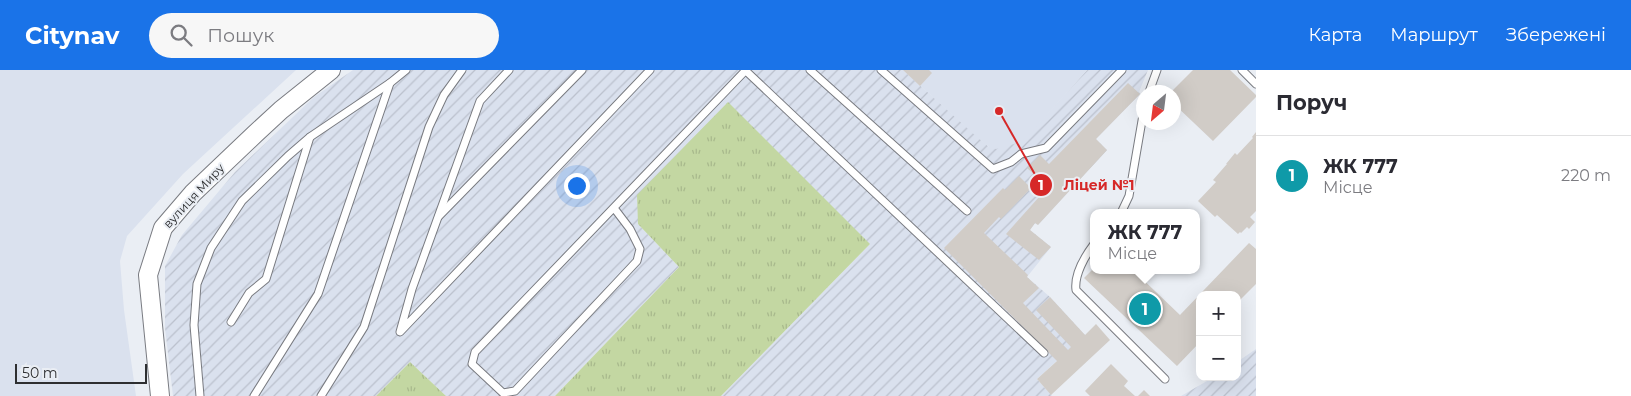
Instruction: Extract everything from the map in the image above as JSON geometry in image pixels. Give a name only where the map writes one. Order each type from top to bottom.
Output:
[{"type":"street","name":"вулиця Миру","points":[[160,396],[148,275],[163,228],[193,193],[255,134],[281,110],[331,70]]},
{"type":"lane","points":[[200,396],[194,325],[195,309],[197,284],[211,248],[242,201],[288,156],[310,137],[390,83],[406,70]]},
{"type":"lane","points":[[321,396],[364,327],[429,127],[444,95],[462,70]]},
{"type":"lane","points":[[509,70],[480,101],[412,289],[400,332],[650,70]]},
{"type":"lane","points":[[437,219],[582,70]]},
{"type":"lane","points":[[614,208],[630,229],[640,249],[637,260],[515,391],[503,393],[472,364],[475,352],[746,70],[1044,354]]},
{"type":"lane","points":[[810,70],[967,211]]},
{"type":"lane","points":[[881,70],[993,169],[1011,162],[1021,154],[1046,148],[1122,70]]},
{"type":"lane","points":[[1152,85],[1157,70]]},
{"type":"lane","points":[[1242,70],[1256,84]]},
{"type":"lane","points":[[254,396],[318,294],[390,83]]},
{"type":"lane","points":[[1123,209],[1129,196],[1140,130]]},
{"type":"lane","points":[[231,322],[249,293],[266,279],[310,137]]},
{"type":"lane","points":[[1090,250],[1075,282],[1076,290],[1165,379]]},
{"type":"shaded area","points":[[0,70],[296,70],[183,174],[127,236],[120,261],[124,310],[136,396],[0,396]]},
{"type":"shaded area","points":[[353,70],[903,70],[989,147],[1027,136],[1087,70],[1148,70],[1142,85],[1136,85],[1136,98],[1096,139],[1107,150],[1038,225],[1035,223],[1030,230],[1051,247],[1027,277],[1050,297],[1085,335],[1037,379],[1052,396],[721,396],[870,244],[638,224],[679,267],[555,396],[446,396],[410,362],[376,396],[173,396],[165,328],[165,266],[182,235],[235,172],[314,97]]},
{"type":"shaded area","points":[[903,70],[1087,70],[1027,137],[1014,144],[996,149],[989,147],[977,137]]},
{"type":"shaded area","points":[[1256,349],[1256,396],[1181,396],[1207,381],[1241,381],[1241,359]]},
{"type":"green space","points":[[728,102],[870,244],[721,396],[555,396],[679,267],[638,224],[637,195]]},
{"type":"green space","points":[[410,362],[446,396],[376,396]]},
{"type":"building","points":[[903,70],[929,70],[932,73],[920,86]]},
{"type":"building","points":[[1193,70],[1230,70],[1256,97],[1213,141],[1181,111],[1181,85],[1178,85]]},
{"type":"building","points":[[1128,83],[1136,90],[1136,98],[1096,139],[1107,150],[1038,225],[1035,223],[1030,230],[1051,247],[1039,260],[1006,234],[1048,187],[1027,168],[1040,155],[1049,164]]},
{"type":"building","points":[[1256,132],[1256,211],[1250,217],[1255,222],[1249,229],[1247,227],[1238,234],[1217,215],[1215,217],[1198,201],[1216,182],[1213,180],[1235,153],[1237,155],[1253,138]]},
{"type":"building","points":[[1019,176],[1031,188],[1001,219],[999,217],[984,233],[1039,288],[1023,303],[1068,350],[1071,347],[1036,310],[1050,297],[1085,335],[1096,324],[1110,340],[1051,395],[1037,379],[1057,361],[944,248],[1003,188],[1005,190]]},
{"type":"building","points":[[1249,243],[1256,249],[1256,284],[1241,299],[1241,291],[1203,291]]},
{"type":"building","points":[[1090,272],[1090,274],[1137,274],[1180,315],[1196,298],[1196,346],[1177,366],[1084,278]]},
{"type":"building","points":[[1111,364],[1128,381],[1124,386],[1135,396],[1090,396],[1085,391]]},
{"type":"building","points":[[1144,390],[1150,396],[1138,396]]},
{"type":"place","name":"Ліцей №1","points":[[999,111]]},
{"type":"place","name":"ЖК 777","points":[[1145,309]]}]
